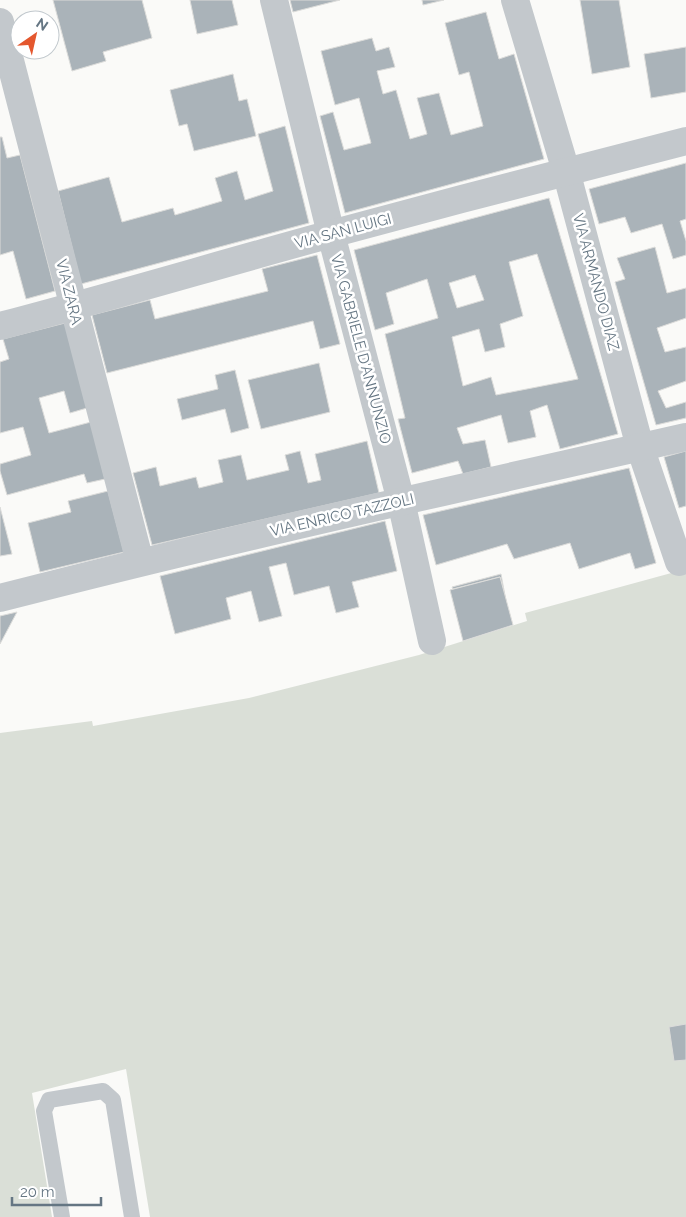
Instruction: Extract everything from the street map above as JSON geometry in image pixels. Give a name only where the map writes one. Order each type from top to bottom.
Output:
[{"type":"street","name":"VIA GABRIELE D'ANNUNZIO","points":[[274,0],[331,234],[401,501],[432,641]]},
{"type":"street","name":"VIA ARMANDO DIAZ","points":[[515,0],[566,171],[640,447],[679,562]]},
{"type":"street","name":"VIA ZARA","points":[[0,22],[140,562]]},
{"type":"street","name":"VIA SAN LUIGI","points":[[0,326],[331,234],[686,141]]},
{"type":"street","name":"VIA ENRICO TAZZOLI","points":[[0,598],[140,562],[686,437]]},
{"type":"lane","points":[[62,1217],[44,1111],[49,1100],[102,1090],[112,1100],[132,1217]]},
{"type":"shaded area","points":[[686,569],[686,1217],[150,1217],[126,1069],[32,1093],[52,1217],[0,1217],[0,733],[92,721],[93,726],[249,698],[419,655],[527,621],[525,613]]},
{"type":"building","points":[[53,0],[142,0],[152,38],[103,52],[106,61],[72,71],[60,26],[60,10],[56,10]]},
{"type":"building","points":[[190,0],[232,0],[238,25],[197,34]]},
{"type":"building","points":[[290,0],[340,0],[293,12]]},
{"type":"building","points":[[422,0],[444,0],[423,5]]},
{"type":"building","points":[[580,0],[619,0],[630,67],[592,74]]},
{"type":"building","points":[[486,12],[499,59],[514,54],[544,159],[345,213],[320,116],[333,112],[344,150],[371,143],[359,98],[335,105],[321,51],[372,38],[376,51],[389,47],[395,67],[377,71],[383,94],[396,90],[410,139],[427,134],[417,98],[439,93],[451,135],[483,126],[469,72],[459,75],[445,23]]},
{"type":"building","points":[[686,47],[686,92],[651,98],[644,54]]},
{"type":"building","points":[[233,74],[239,101],[247,99],[256,136],[194,151],[187,124],[179,126],[170,90]]},
{"type":"building","points":[[285,126],[309,223],[81,284],[58,191],[109,177],[122,222],[173,208],[175,215],[222,201],[215,178],[237,171],[245,200],[273,191],[258,134]]},
{"type":"building","points":[[0,137],[2,137],[7,158],[20,155],[55,291],[26,299],[13,251],[0,255]]},
{"type":"building","points":[[686,163],[686,219],[680,221],[686,241],[686,255],[673,259],[662,224],[631,233],[625,217],[599,224],[589,189]]},
{"type":"building","points":[[549,198],[618,434],[560,449],[547,405],[530,411],[536,437],[508,443],[501,415],[457,428],[463,444],[485,440],[491,467],[463,474],[458,461],[412,473],[398,419],[405,418],[385,334],[438,318],[427,279],[386,293],[394,324],[375,330],[354,250]],"holes":[[[537,254],[578,379],[496,395],[491,377],[463,386],[452,337],[479,329],[485,352],[505,347],[500,324],[523,316],[509,262]],[[475,275],[484,300],[457,308],[449,283]]]},
{"type":"building","points":[[655,247],[667,293],[686,288],[686,318],[657,328],[665,352],[686,347],[686,381],[658,391],[666,408],[686,402],[686,418],[656,425],[615,282],[625,279],[617,258]]},
{"type":"building","points":[[317,255],[340,344],[320,349],[313,321],[107,373],[92,315],[150,300],[155,319],[268,291],[262,269]]},
{"type":"building","points":[[65,323],[87,408],[70,413],[64,391],[39,398],[49,433],[91,422],[105,479],[87,483],[84,474],[7,495],[0,471],[0,464],[31,455],[23,427],[0,433],[0,362],[9,359],[3,339]]},
{"type":"building","points":[[319,363],[330,412],[261,429],[248,380]]},
{"type":"building","points":[[235,370],[249,428],[231,433],[225,409],[182,420],[177,399],[218,389],[215,375]]},
{"type":"building","points":[[367,441],[379,493],[152,545],[133,473],[156,467],[160,486],[196,477],[199,488],[223,482],[218,460],[241,455],[247,480],[289,470],[285,455],[300,451],[308,483],[321,480],[315,454]]},
{"type":"building","points":[[686,451],[686,506],[679,508],[664,457]]},
{"type":"building","points":[[629,468],[656,563],[635,569],[630,553],[579,569],[570,543],[514,559],[507,544],[436,565],[423,515]]},
{"type":"building","points":[[108,491],[124,552],[40,572],[28,523],[71,512],[68,501]]},
{"type":"building","points":[[0,507],[12,554],[0,556]]},
{"type":"building","points":[[385,521],[397,571],[352,582],[359,607],[336,613],[329,586],[294,595],[286,563],[269,567],[282,616],[259,622],[251,591],[226,598],[231,619],[175,634],[160,576]]},
{"type":"building","points":[[501,574],[506,601],[500,577],[453,589],[452,587]]},
{"type":"building","points":[[500,577],[513,625],[463,641],[450,590]]},
{"type":"building","points":[[17,612],[0,644],[0,616]]},
{"type":"building","points":[[686,1024],[686,1060],[674,1061],[669,1027]]}]
